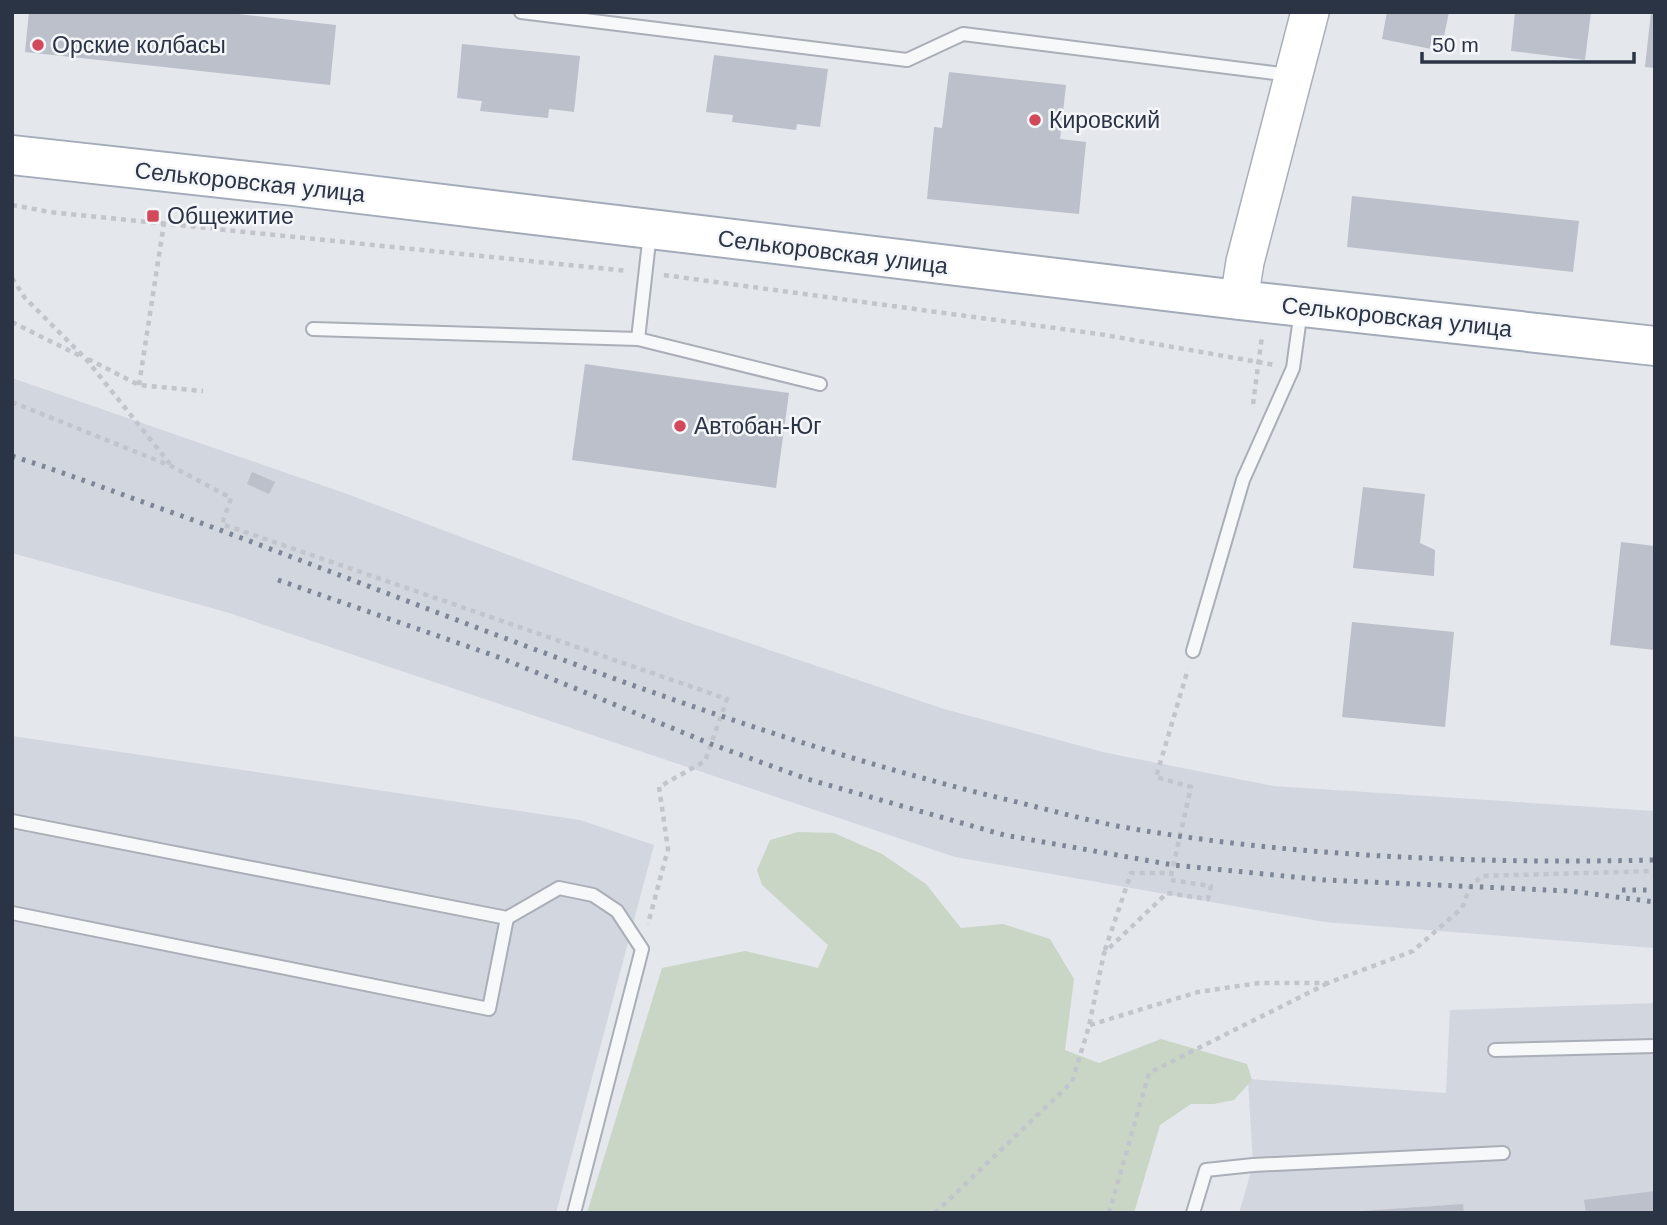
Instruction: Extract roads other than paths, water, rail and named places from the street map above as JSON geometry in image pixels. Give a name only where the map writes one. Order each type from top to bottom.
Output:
[{"type":"main road","name":"Селькоровская улица","points":[[12,155],[307,187],[1269,304],[1655,346]]},
{"type":"street","points":[[1269,304],[1245,262],[1310,12]]},
{"type":"lane","points":[[521,12],[907,60],[963,34],[1293,76]]},
{"type":"lane","points":[[638,339],[650,229]]},
{"type":"lane","points":[[1193,651],[1243,481],[1293,368],[1269,304]]},
{"type":"lane","points":[[313,329],[638,339],[820,384]]},
{"type":"lane","points":[[12,821],[507,919],[559,888],[593,895],[617,911],[642,949],[574,1213]]},
{"type":"lane","points":[[12,913],[489,1009],[507,919]]},
{"type":"lane","points":[[1495,1050],[1655,1046]]},
{"type":"lane","points":[[1193,1213],[1206,1170],[1253,1165],[1503,1153]]},
{"type":"railway","points":[[12,456],[182,516],[689,705],[895,770],[1073,816],[1183,837],[1317,851],[1521,861],[1655,860]]},
{"type":"railway","points":[[278,580],[501,658],[711,744],[807,779],[1004,835],[1173,865],[1325,880],[1570,891],[1655,902]]},
{"type":"railway","points":[[1622,890],[1655,890]]},
{"type":"place","name":"Орские колбасы","points":[[38,45]]},
{"type":"place","name":"Кировский","points":[[1035,120]]},
{"type":"place","name":"Общежитие","points":[[153,216]]},
{"type":"place","name":"Автобан-Юг","points":[[680,426]]}]
